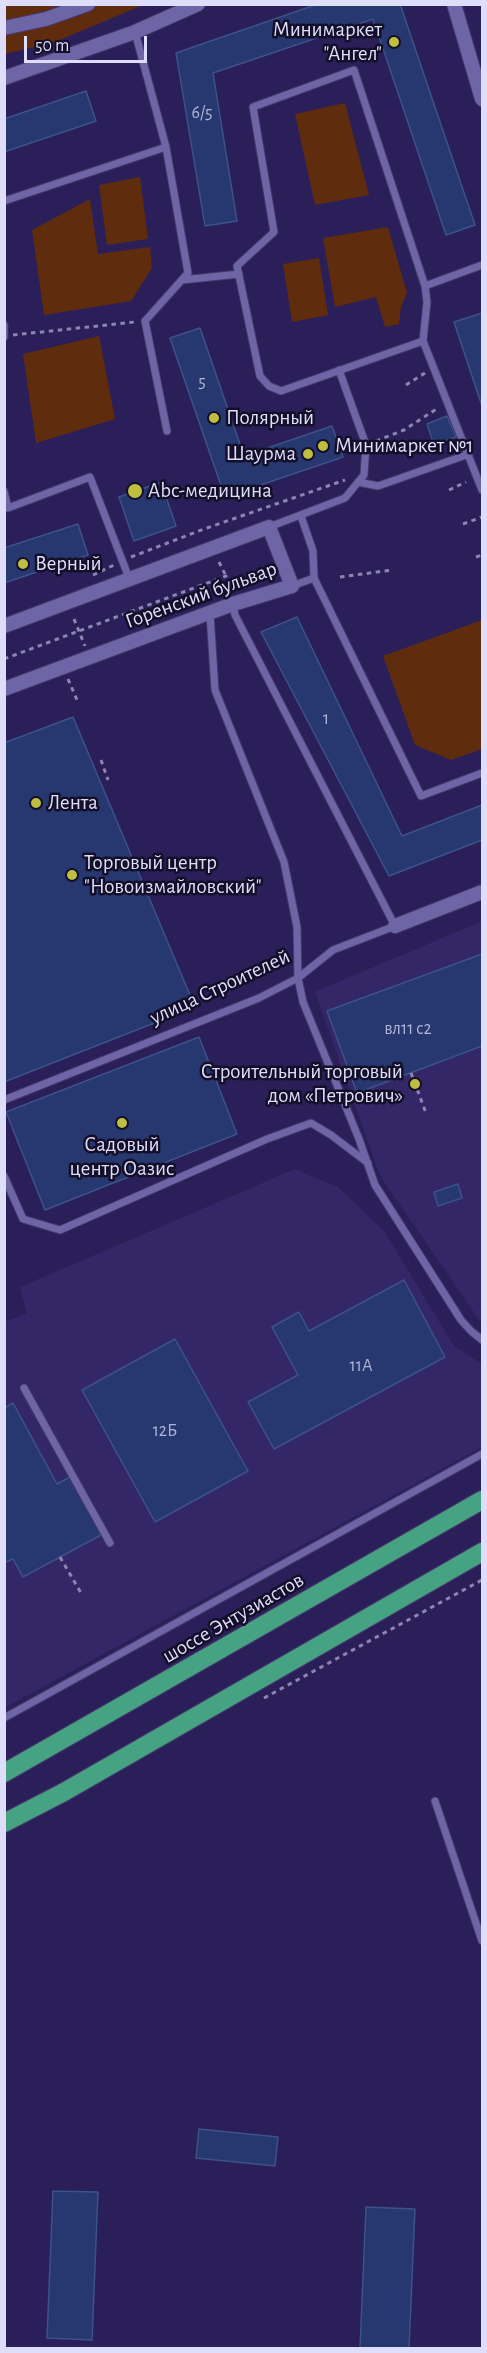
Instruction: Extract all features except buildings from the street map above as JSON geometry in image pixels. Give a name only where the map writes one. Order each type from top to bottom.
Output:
[{"type":"highway","name":"шоссе Энтузиастов","points":[[9,1767],[483,1500]]},
{"type":"highway","points":[[4,1823],[64,1792],[483,1552]]},
{"type":"street","points":[[4,28],[46,20],[88,4]]},
{"type":"street","points":[[4,78],[135,32],[198,4]]},
{"type":"street","points":[[454,4],[483,99]]},
{"type":"street","name":"Горенский бульвар","points":[[4,626],[269,527],[292,586],[233,604],[4,689]]},
{"type":"street","name":"улица Строителей","points":[[395,926],[483,892]]},
{"type":"lane","points":[[135,32],[166,147],[188,273],[145,321],[167,431]]},
{"type":"lane","points":[[423,341],[281,391],[269,386],[260,376],[237,266],[274,232],[253,107],[354,70],[425,286],[427,302],[423,341],[483,490]]},
{"type":"lane","points":[[4,201],[166,147]]},
{"type":"lane","points":[[425,286],[483,265]]},
{"type":"lane","points":[[182,280],[239,274]]},
{"type":"lane","points":[[4,325],[5,336]]},
{"type":"lane","points":[[269,527],[345,498],[364,475],[366,445],[339,370]]},
{"type":"lane","points":[[358,482],[378,486],[469,454]]},
{"type":"lane","points":[[4,491],[8,508],[90,477],[129,578]]},
{"type":"lane","points":[[301,516],[313,551],[314,578],[421,796],[483,773]]},
{"type":"lane","points":[[292,586],[314,578]]},
{"type":"lane","points":[[233,604],[235,615],[395,926]]},
{"type":"lane","points":[[210,614],[215,690],[284,862],[297,927],[298,978],[303,1002],[375,1185],[461,1320],[483,1340]]},
{"type":"lane","name":"улица Строителей","points":[[4,1100],[218,1016],[298,978],[333,950],[395,926]]},
{"type":"lane","points":[[4,1176],[23,1219],[60,1230],[267,1139],[311,1123],[368,1163]]},
{"type":"lane","points":[[24,1389],[110,1543]]},
{"type":"lane","points":[[4,1718],[483,1454]]},
{"type":"lane","points":[[435,1801],[483,1941]]},
{"type":"path","points":[[5,336],[145,321]]},
{"type":"path","points":[[406,385],[434,368]]},
{"type":"path","points":[[366,445],[404,430],[427,413],[448,403]]},
{"type":"path","points":[[449,490],[478,477]]},
{"type":"path","points":[[123,560],[348,479],[358,482]]},
{"type":"path","points":[[463,524],[483,517]]},
{"type":"path","points":[[476,557],[483,555]]},
{"type":"path","points":[[217,559],[226,576],[229,589]]},
{"type":"path","points":[[340,577],[392,570]]},
{"type":"path","points":[[4,659],[226,576]]},
{"type":"path","points":[[74,620],[79,630]]},
{"type":"path","points":[[68,679],[77,700]]},
{"type":"path","points":[[101,760],[108,780]]},
{"type":"path","points":[[411,1073],[426,1113]]},
{"type":"path","points":[[60,1557],[81,1593]]},
{"type":"shaded area","points":[[4,5],[143,5],[55,42],[5,54]]},
{"type":"shaded area","points":[[345,103],[369,195],[315,205],[295,114]]},
{"type":"shaded area","points":[[140,177],[148,239],[107,245],[99,185]]},
{"type":"shaded area","points":[[90,199],[98,254],[150,247],[152,268],[131,301],[44,315],[32,230]]},
{"type":"shaded area","points":[[388,227],[407,293],[401,307],[399,324],[385,327],[376,297],[335,307],[323,238]]},
{"type":"shaded area","points":[[319,258],[328,315],[292,322],[283,264]]},
{"type":"shaded area","points":[[99,336],[115,419],[36,443],[23,354]]},
{"type":"shaded area","points":[[482,620],[482,749],[451,760],[415,745],[383,656]]},
{"type":"shaded area","name":"Строительный торговый дом «Петрович»","points":[[482,921],[482,1324],[380,1176],[315,992]]},
{"type":"shaded area","points":[[295,1169],[339,1188],[384,1231],[454,1346],[482,1364],[482,1447],[5,1706],[4,1322],[27,1314],[20,1287]]},
{"type":"place","name":"Минимаркет \"Ангел\"","points":[[394,42]]},
{"type":"place","name":"Полярный","points":[[214,418]]},
{"type":"place","name":"Минимаркет №1","points":[[323,446]]},
{"type":"place","name":"Шаурма","points":[[308,454]]},
{"type":"place","name":"Abc-медицина","points":[[135,491]]},
{"type":"place","name":"Верный","points":[[23,564]]},
{"type":"place","name":"Лента","points":[[36,803]]},
{"type":"place","name":"Торговый центр \"Новоизмайловский\"","points":[[72,875]]},
{"type":"place","name":"Строительный торговый дом «Петрович»","points":[[415,1084]]},
{"type":"place","name":"Садовый центр Оазис","points":[[122,1123]]}]
